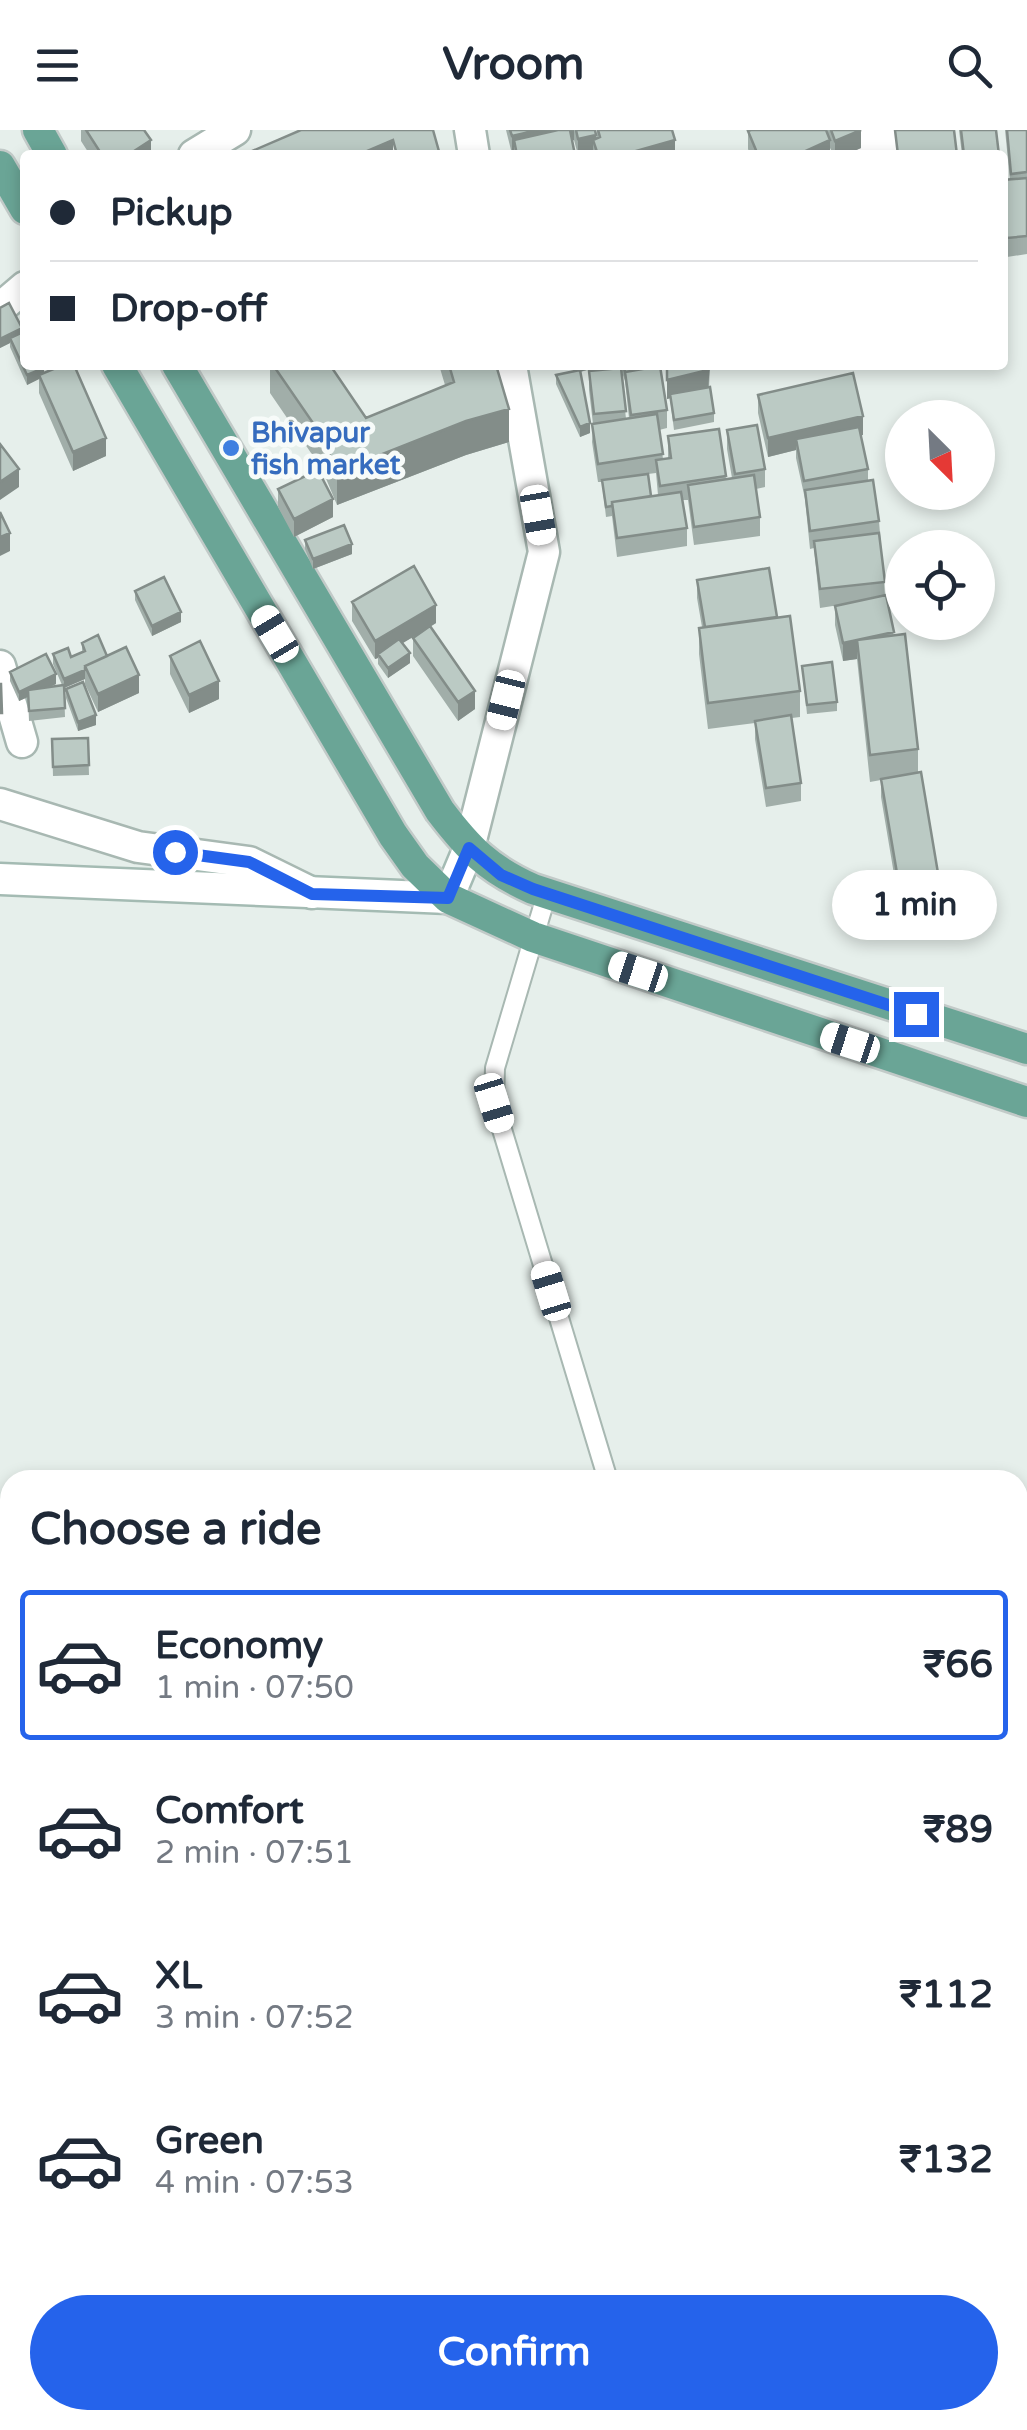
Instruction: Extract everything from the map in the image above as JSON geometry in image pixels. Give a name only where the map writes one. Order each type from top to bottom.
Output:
[{"type":"main road","points":[[0,166],[20,200]]},
{"type":"main road","points":[[120,370],[394,835],[415,866],[448,898],[533,938],[1027,1102]]},
{"type":"main road","points":[[180,370],[440,810],[469,848],[501,875],[1027,1050]]},
{"type":"street","points":[[202,150],[235,130]]},
{"type":"street","points":[[866,141],[924,130]]},
{"type":"street","points":[[0,308],[20,292]]},
{"type":"street","points":[[0,878],[448,898],[469,848],[544,552],[512,370]]},
{"type":"street","points":[[0,666],[22,742]]},
{"type":"street","points":[[0,804],[138,847],[249,862],[312,894]]},
{"type":"lane","points":[[546,893],[495,1068],[494,1103],[605,1470]]},
{"type":"building","points":[[86,130],[144,130],[151,140],[136,150],[99,150]]},
{"type":"building","points":[[301,130],[433,130],[439,150],[396,150],[393,140],[370,150],[255,150]]},
{"type":"building","points":[[510,130],[538,130],[512,136]]},
{"type":"building","points":[[570,130],[574,150],[516,150],[514,140]]},
{"type":"building","points":[[576,130],[595,130],[596,135],[578,139]]},
{"type":"building","points":[[598,130],[672,130],[675,140],[640,150],[596,150],[593,140],[600,137]]},
{"type":"building","points":[[826,130],[830,140],[808,150],[756,150],[748,131]]},
{"type":"building","points":[[831,130],[861,130],[835,141]]},
{"type":"building","points":[[895,130],[954,130],[956,150],[897,150]]},
{"type":"building","points":[[961,130],[996,130],[998,150],[963,150]]},
{"type":"building","points":[[1007,130],[1027,130],[1027,172],[1011,174]]},
{"type":"building","points":[[1027,178],[1027,236],[1008,238],[1008,180]]},
{"type":"building","points":[[9,303],[20,329],[0,339],[0,308]]},
{"type":"building","points":[[20,333],[20,360],[10,338]]},
{"type":"building","points":[[51,370],[76,370],[106,438],[73,452],[39,375]]},
{"type":"building","points":[[276,370],[333,370],[366,418],[454,382],[450,370],[497,370],[509,409],[466,421],[337,472],[322,436]]},
{"type":"building","points":[[580,370],[590,423],[580,427],[556,375]]},
{"type":"building","points":[[621,370],[626,411],[594,414],[589,371]]},
{"type":"building","points":[[661,370],[667,410],[631,415],[625,372]]},
{"type":"building","points":[[667,370],[708,370],[667,380]]},
{"type":"building","points":[[853,373],[863,416],[768,438],[758,395]]},
{"type":"building","points":[[710,387],[714,413],[674,420],[670,394]]},
{"type":"building","points":[[657,414],[663,454],[598,464],[592,424]]},
{"type":"building","points":[[757,425],[765,469],[735,474],[727,430]]},
{"type":"building","points":[[859,427],[868,469],[804,481],[796,439]]},
{"type":"building","points":[[719,429],[726,476],[660,486],[656,460],[671,458],[668,436]]},
{"type":"building","points":[[0,444],[19,469],[0,482]]},
{"type":"building","points":[[318,470],[333,499],[294,519],[278,489]]},
{"type":"building","points":[[648,474],[651,496],[612,502],[612,506],[606,507],[602,480]]},
{"type":"building","points":[[754,475],[760,517],[694,527],[688,485]]},
{"type":"building","points":[[873,480],[879,521],[810,531],[805,490]]},
{"type":"building","points":[[681,492],[687,528],[617,538],[612,502]]},
{"type":"building","points":[[0,512],[10,533],[0,537]]},
{"type":"building","points":[[344,525],[352,544],[313,559],[305,540]]},
{"type":"building","points":[[879,533],[885,582],[820,589],[814,541]]},
{"type":"building","points":[[414,566],[436,605],[375,641],[352,602]]},
{"type":"building","points":[[769,568],[777,617],[705,627],[697,580]]},
{"type":"building","points":[[164,577],[181,612],[152,626],[135,591]]},
{"type":"building","points":[[885,595],[885,634],[843,643],[835,606]]},
{"type":"building","points":[[790,616],[800,691],[708,703],[699,628]]},
{"type":"building","points":[[430,626],[475,691],[458,702],[413,638]]},
{"type":"building","points":[[98,635],[107,656],[64,679],[53,654],[68,648],[71,657],[85,651],[82,643]]},
{"type":"building","points":[[885,636],[885,640],[906,640],[918,749],[870,755],[857,640]]},
{"type":"building","points":[[399,639],[410,653],[388,668],[378,654]]},
{"type":"building","points":[[200,641],[219,681],[189,695],[170,656]]},
{"type":"building","points":[[126,647],[139,675],[98,694],[85,666]]},
{"type":"building","points":[[46,654],[56,674],[19,692],[10,672]]},
{"type":"building","points":[[832,662],[837,702],[807,705],[802,666]]},
{"type":"building","points":[[83,682],[96,715],[78,722],[66,689]]},
{"type":"building","points":[[64,685],[65,708],[29,711],[28,690]]},
{"type":"building","points":[[791,715],[801,783],[766,788],[755,721]]},
{"type":"building","points":[[88,738],[89,765],[53,767],[52,739]]},
{"type":"building","points":[[921,772],[939,879],[899,885],[881,779]]},
{"type":"place","name":"Bhivapur fish market","points":[[231,448]]},
{"type":"route","points":[[175,852],[249,862],[312,894],[448,898],[469,848],[501,875],[533,889],[916,1014]]}]
